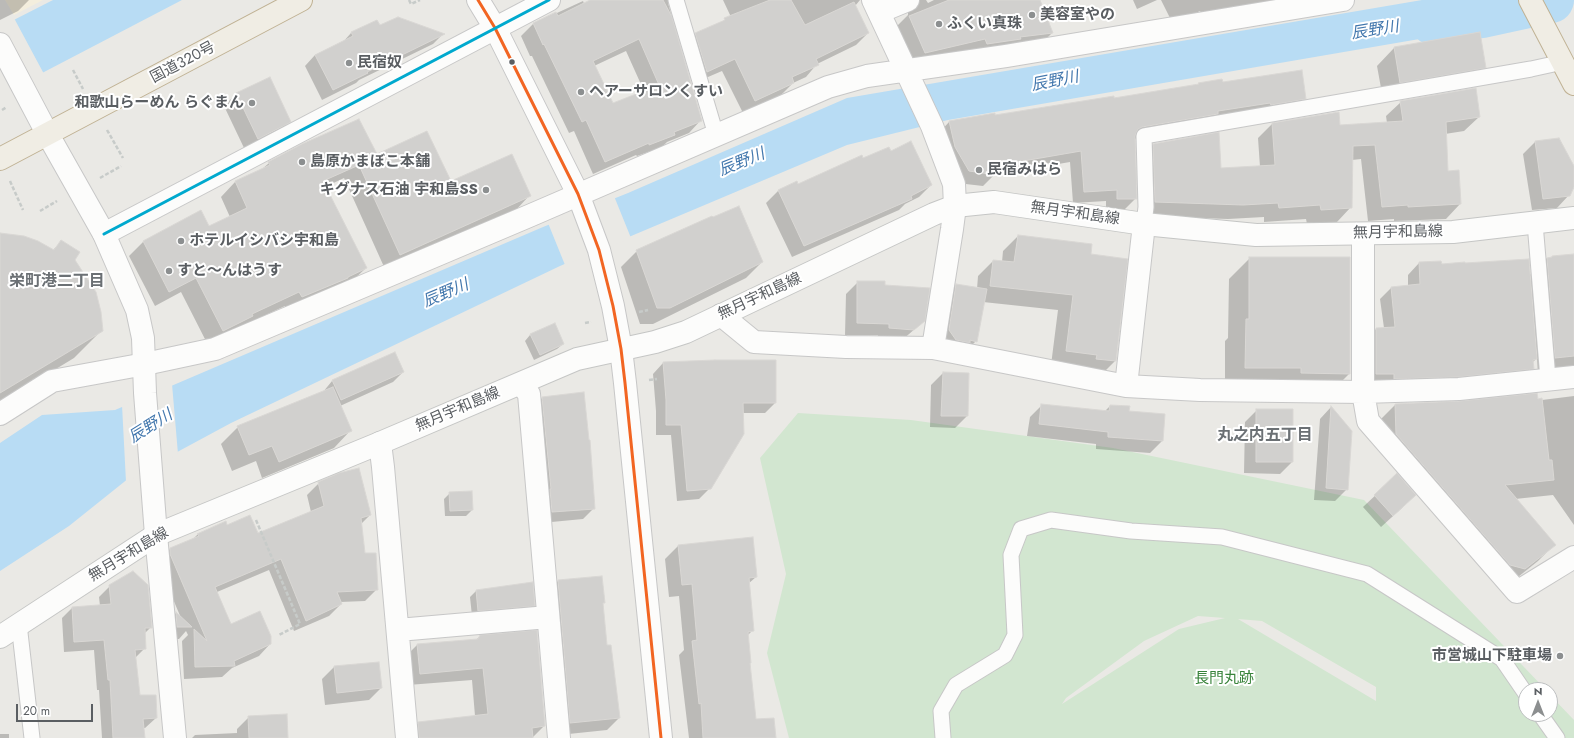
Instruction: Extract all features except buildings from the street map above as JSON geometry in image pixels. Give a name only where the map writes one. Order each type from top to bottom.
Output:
[{"type":"highway","name":"国道320号","points":[[3,166],[47,133],[301,0]]},
{"type":"highway","points":[[1530,0],[1574,84]]},
{"type":"street","points":[[478,0],[496,28],[580,199],[599,250],[613,306],[621,349],[661,738]]},
{"type":"street","points":[[104,234],[549,0]]},
{"type":"street","points":[[908,0],[876,6],[932,126],[954,184],[955,206],[933,348]]},
{"type":"street","points":[[0,414],[52,381],[145,364],[214,349],[580,199],[716,135],[828,86],[867,76],[910,77],[1006,56],[1297,4],[1343,0]]},
{"type":"street","points":[[0,44],[47,133],[104,234],[136,310],[143,338],[156,535],[175,738]]},
{"type":"street","name":"無月宇和島線","points":[[0,637],[156,535],[577,360],[655,342],[686,332],[955,206],[994,202],[1144,224],[1256,235],[1453,232],[1574,218]]},
{"type":"street","points":[[1126,386],[1144,224]]},
{"type":"street","points":[[1363,234],[1363,392],[1368,421],[1517,592],[1574,557]]},
{"type":"street","points":[[721,315],[754,342],[846,347],[933,348],[1126,386],[1200,390],[1363,392],[1459,389],[1574,377]]},
{"type":"street","points":[[521,384],[529,394],[559,738]]},
{"type":"street","points":[[380,443],[384,467],[408,738]]},
{"type":"street","points":[[398,630],[548,617]]},
{"type":"lane","points":[[676,0],[716,135]]},
{"type":"lane","points":[[1144,224],[1146,208],[1144,136],[1563,62]]},
{"type":"lane","points":[[1535,223],[1548,380]]},
{"type":"lane","points":[[943,738],[941,711],[956,685],[1005,655],[1015,635],[1011,555],[1020,528],[1051,520],[1131,531],[1222,537],[1367,574],[1502,659],[1518,682]]},
{"type":"lane","points":[[20,624],[32,738]]},
{"type":"lane","points":[[1546,722],[1557,738]]},
{"type":"path","points":[[409,0],[411,4],[420,0]]},
{"type":"path","points":[[3,166],[23,210]]},
{"type":"path","points":[[247,498],[300,624],[279,635]]},
{"type":"shaded area","points":[[5,0],[43,0],[14,15]]},
{"type":"green space","name":"長門丸跡","points":[[798,413],[911,420],[1113,448],[1364,500],[1538,682],[1518,682],[1518,722],[1558,722],[1558,703],[1574,720],[1574,738],[789,738],[767,653],[786,574],[760,458]],"holes":[[[1198,616],[1225,618],[1179,629],[1062,704],[1066,698],[1144,641]],[[1238,619],[1262,621],[1376,687],[1376,701]]]},
{"type":"water","points":[[53,0],[182,0],[0,95],[0,27]]},
{"type":"water","points":[[1422,0],[1491,0],[1501,25],[948,120],[847,145],[560,266],[231,423],[129,478],[69,526],[0,571],[0,443],[42,415],[115,410],[543,227],[628,193],[847,98]]},
{"type":"pier","points":[[14,18],[44,74],[0,97],[0,25]]},
{"type":"pier","points":[[614,196],[631,238],[565,265],[548,223]]},
{"type":"pier","points":[[172,384],[178,454],[126,482],[122,405]]},
{"type":"waterway","name":"辰野川","points":[[1433,22],[1482,15],[1551,0]]},
{"type":"transit line","points":[[478,0],[495,28],[578,194],[599,250],[613,306],[621,349],[625,383],[661,738]]},
{"type":"transit line","points":[[104,234],[549,0]]},
{"type":"place","name":"美容室やの","points":[[1032,15]]},
{"type":"place","name":"ふくい真珠","points":[[939,24]]},
{"type":"place","name":"民宿奴","points":[[349,63]]},
{"type":"place","name":"ヘアーサロンくすい","points":[[581,92]]},
{"type":"place","name":"和歌山らーめん らぐまん","points":[[252,103]]},
{"type":"place","name":"島原かまぼこ本舗","points":[[302,162]]},
{"type":"place","name":"民宿みはら","points":[[979,170]]},
{"type":"place","name":"キグナス石油 宇和島SS","points":[[486,190]]},
{"type":"place","name":"ホテルイシバシ宇和島","points":[[181,241]]},
{"type":"place","name":"すと～んはうす","points":[[169,271]]},
{"type":"place","name":"市営城山下駐車場","points":[[1560,656]]},
{"type":"district","name":"栄町港二丁目","points":[[57,282]]},
{"type":"district","name":"丸之内五丁目","points":[[1265,436]]}]
